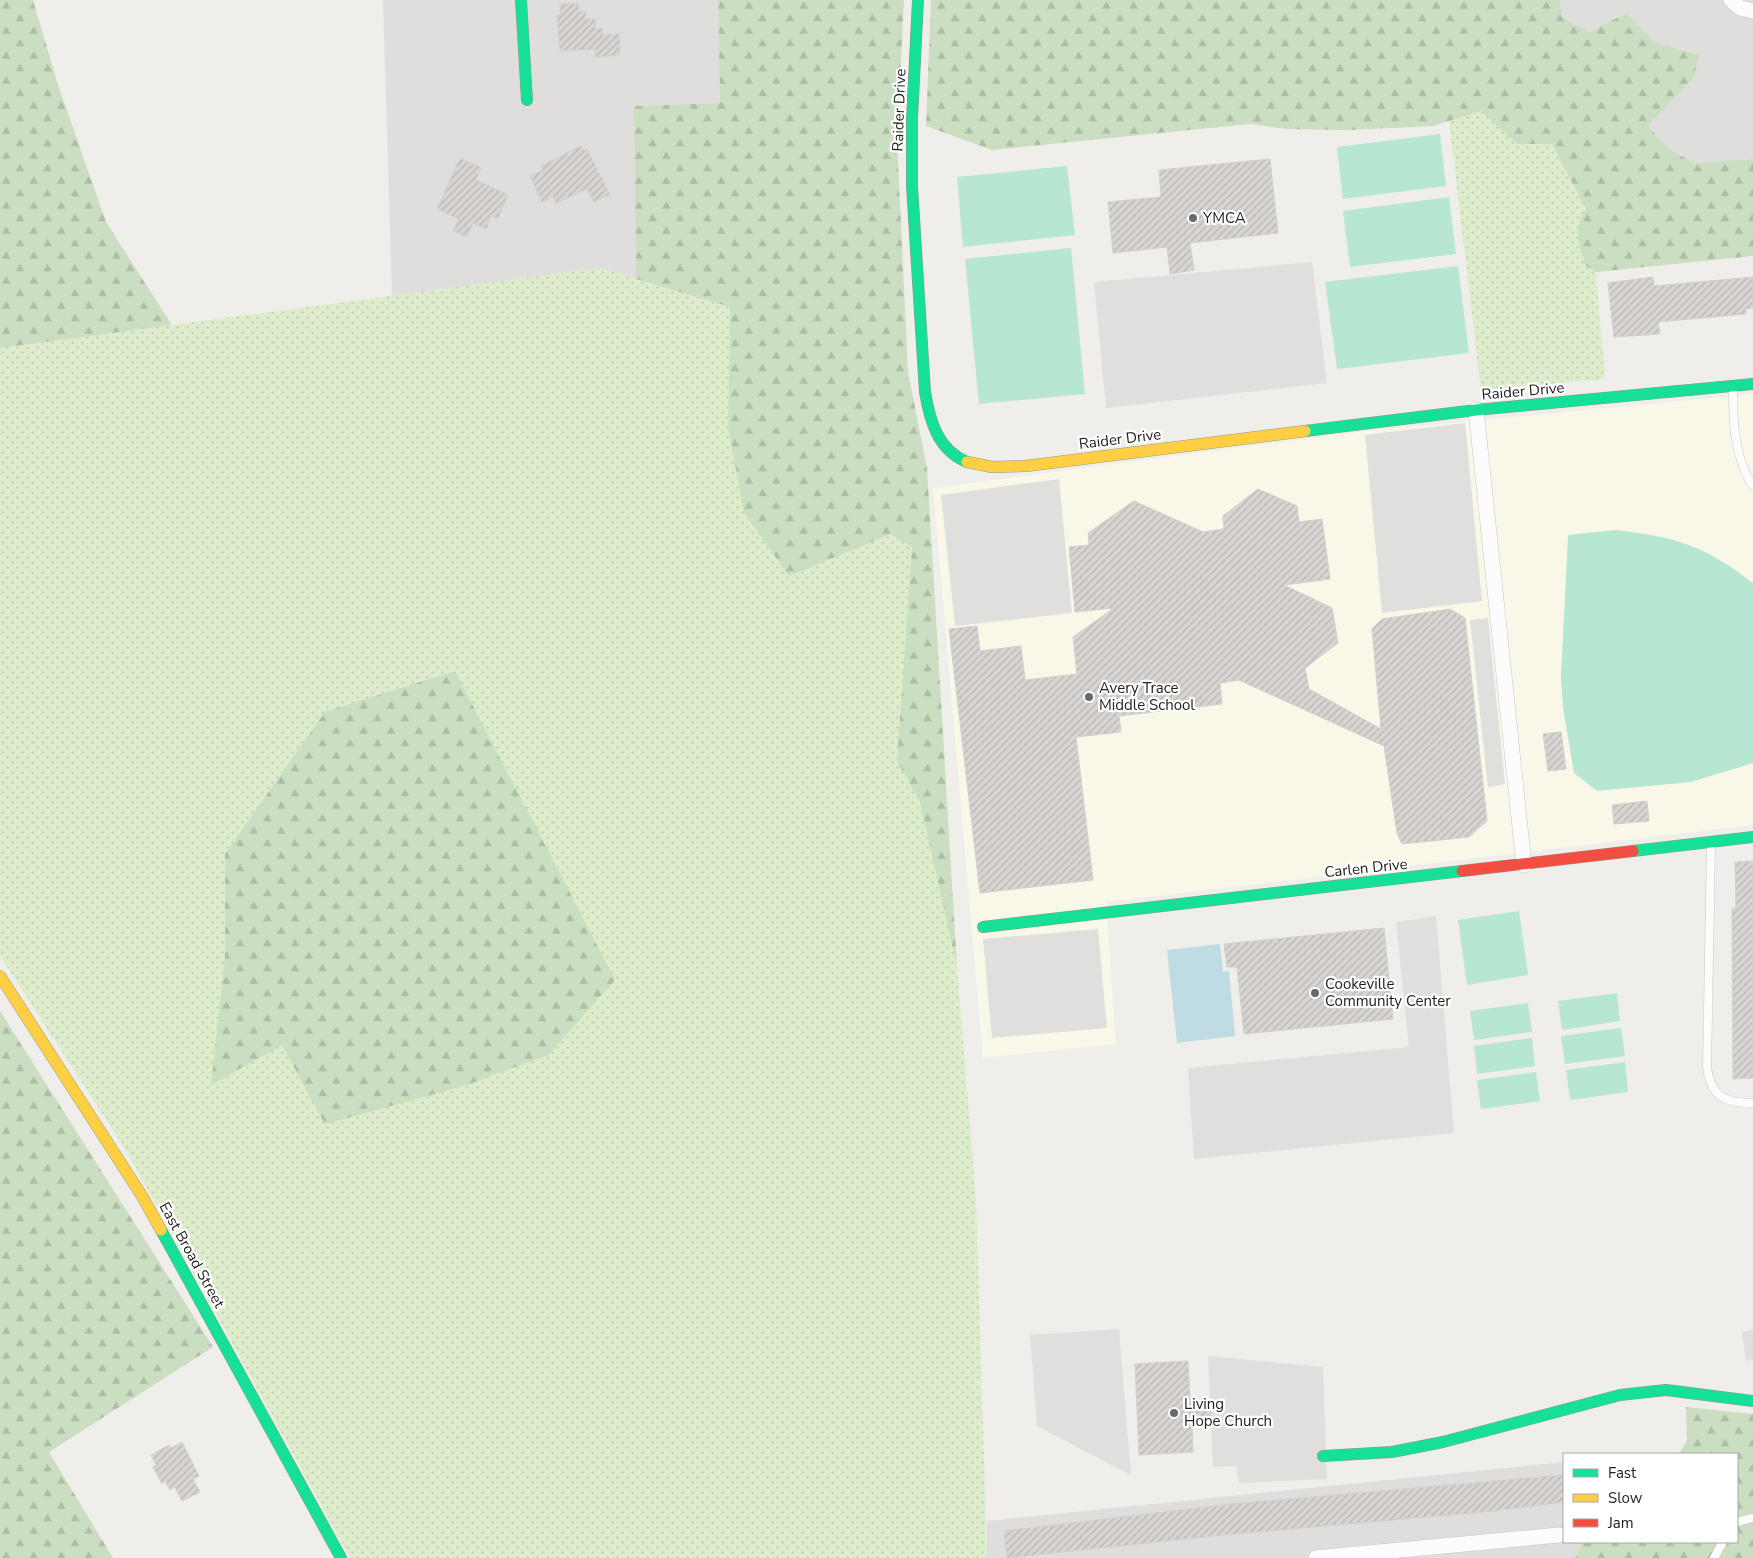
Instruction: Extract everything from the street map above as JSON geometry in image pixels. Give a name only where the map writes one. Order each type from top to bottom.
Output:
[{"type":"street","points":[[521,0],[527,100]]},
{"type":"street","name":"Raider Drive","points":[[918,0],[912,138],[916,271],[923,358],[929,415],[943,445],[965,462],[994,468],[1026,466],[1476,410],[1753,384]]},
{"type":"street","points":[[1731,0],[1740,8],[1753,11]]},
{"type":"street","points":[[1476,410],[1524,865]]},
{"type":"street","name":"Carlen Drive","points":[[983,927],[1753,837]]},
{"type":"street","name":"East Broad Street","points":[[0,976],[142,1196],[341,1558]]},
{"type":"street","points":[[1323,1456],[1392,1452],[1443,1442],[1620,1395],[1666,1390],[1753,1401]]},
{"type":"street","points":[[1316,1558],[1560,1535]]},
{"type":"lane","points":[[1733,386],[1733,428],[1744,472],[1753,487]]},
{"type":"lane","points":[[1712,843],[1707,1068],[1710,1084],[1720,1097],[1734,1103],[1753,1104]]},
{"type":"lane","points":[[1738,1522],[1753,1518]]},
{"type":"lane","points":[[1714,1558],[1722,1543]]},
{"type":"shaded area","points":[[383,0],[718,0],[720,103],[634,106],[636,279],[600,268],[392,296]]},
{"type":"shaded area","points":[[1560,0],[1753,0],[1753,159],[1694,163],[1669,149],[1647,125],[1694,77],[1699,55],[1654,42],[1627,13],[1589,32],[1562,17]]},
{"type":"shaded area","points":[[1312,262],[1327,383],[1106,408],[1094,282]]},
{"type":"shaded area","points":[[1753,394],[1753,825],[1106,902],[1116,1044],[983,1058],[933,488],[1366,431]]},
{"type":"shaded area","points":[[1465,423],[1482,601],[1382,613],[1365,435]]},
{"type":"shaded area","points":[[1059,479],[1072,613],[955,626],[941,495]]},
{"type":"shaded area","points":[[1488,618],[1505,784],[1488,787],[1470,620]]},
{"type":"shaded area","points":[[1436,916],[1454,1133],[1194,1159],[1188,1068],[1409,1047],[1396,922]]},
{"type":"shaded area","points":[[1098,929],[1107,1028],[992,1038],[983,939]]},
{"type":"shaded area","points":[[1119,1329],[1131,1475],[1037,1426],[1030,1335]]},
{"type":"shaded area","points":[[1753,1330],[1753,1360],[1746,1361],[1742,1332]]},
{"type":"shaded area","points":[[1208,1356],[1323,1367],[1327,1479],[1239,1483],[1236,1466],[1213,1467]]},
{"type":"shaded area","points":[[1563,1462],[1563,1543],[1592,1543],[1585,1558],[987,1558],[987,1521]]},
{"type":"green space","points":[[0,0],[33,0],[58,85],[106,222],[172,325],[0,348]]},
{"type":"green space","points":[[718,0],[904,0],[897,140],[908,372],[927,468],[957,967],[920,802],[897,761],[912,547],[891,534],[789,576],[744,513],[728,427],[730,307],[636,279],[634,106],[720,103]]},
{"type":"green space","points":[[931,0],[1560,0],[1562,17],[1589,32],[1627,13],[1654,42],[1699,55],[1694,77],[1648,126],[1669,149],[1694,163],[1753,159],[1753,256],[1596,272],[1585,265],[1579,243],[1578,229],[1586,209],[1552,144],[1517,144],[1481,111],[1433,126],[1350,130],[1286,129],[1250,124],[992,150],[926,126]]},
{"type":"green space","points":[[1481,111],[1517,144],[1552,144],[1586,209],[1585,264],[1596,272],[1605,379],[1481,390],[1449,121]]},
{"type":"green space","points":[[1440,134],[1446,186],[1343,199],[1337,147]]},
{"type":"green space","points":[[1067,166],[1075,235],[963,247],[957,177]]},
{"type":"green space","points":[[1449,197],[1456,254],[1350,267],[1343,211]]},
{"type":"green space","points":[[1071,248],[1085,394],[979,404],[965,259]]},
{"type":"green space","points":[[1458,266],[1469,353],[1337,369],[1325,282]]},
{"type":"green space","points":[[600,268],[730,307],[728,427],[744,513],[789,575],[891,533],[912,547],[897,761],[920,802],[957,967],[976,1199],[987,1558],[350,1558],[127,1152],[0,956],[0,348]]},
{"type":"green space","points":[[1615,530],[1673,540],[1704,551],[1753,583],[1753,763],[1691,782],[1597,791],[1574,773],[1563,708],[1561,677],[1568,535]]},
{"type":"green space","points":[[455,671],[615,980],[548,1055],[464,1086],[325,1124],[282,1045],[211,1085],[225,957],[225,854],[325,712]]},
{"type":"green space","points":[[1519,911],[1528,975],[1467,985],[1458,920]]},
{"type":"green space","points":[[1617,993],[1620,1021],[1562,1030],[1558,1001]]},
{"type":"green space","points":[[1528,1003],[1532,1032],[1474,1040],[1470,1011]]},
{"type":"green space","points":[[0,1011],[213,1347],[49,1452],[113,1558],[0,1558]]},
{"type":"green space","points":[[1621,1028],[1625,1056],[1565,1064],[1561,1036]]},
{"type":"green space","points":[[1532,1038],[1535,1066],[1477,1074],[1474,1046]]},
{"type":"green space","points":[[1625,1062],[1628,1092],[1570,1100],[1566,1070]]},
{"type":"green space","points":[[1536,1072],[1540,1101],[1481,1109],[1477,1080]]},
{"type":"green space","points":[[1686,1407],[1753,1414],[1753,1558],[1575,1558],[1582,1543],[1738,1543],[1738,1453],[1680,1453],[1687,1440]]},
{"type":"water","points":[[1220,944],[1223,972],[1229,971],[1235,1036],[1177,1043],[1167,950]]},
{"type":"building","points":[[578,3],[579,12],[586,11],[586,19],[595,19],[596,29],[602,28],[603,35],[619,34],[620,55],[595,57],[595,49],[560,51],[557,16],[561,15],[560,4]]},
{"type":"building","points":[[581,146],[584,151],[587,149],[610,195],[594,202],[587,189],[556,203],[553,196],[542,202],[530,176],[543,170],[541,166]]},
{"type":"building","points":[[460,158],[481,168],[476,180],[508,195],[498,218],[491,216],[486,229],[473,223],[467,237],[453,231],[459,219],[437,209]]},
{"type":"building","name":"YMCA","points":[[1270,159],[1278,233],[1190,243],[1194,270],[1170,274],[1167,247],[1113,253],[1108,202],[1161,197],[1159,170]]},
{"type":"building","points":[[1653,277],[1654,286],[1753,277],[1753,308],[1746,309],[1746,314],[1658,322],[1660,334],[1614,337],[1608,283]]},
{"type":"building","name":"Avery Trace Middle School","points":[[1258,489],[1297,506],[1299,522],[1322,519],[1330,579],[1284,585],[1332,608],[1338,643],[1305,668],[1309,689],[1381,729],[1372,629],[1382,619],[1450,609],[1465,618],[1487,821],[1469,837],[1402,844],[1397,833],[1384,746],[1239,680],[1220,683],[1222,704],[1119,716],[1121,732],[1076,737],[1093,880],[980,893],[949,629],[977,626],[980,651],[1021,646],[1025,680],[1077,674],[1073,637],[1114,608],[1075,612],[1069,547],[1089,545],[1088,533],[1134,501],[1203,532],[1224,529],[1223,516]]},
{"type":"building","points":[[1561,732],[1566,769],[1548,771],[1543,734]]},
{"type":"building","points":[[1647,801],[1649,821],[1614,824],[1612,805]]},
{"type":"building","points":[[1753,861],[1753,1078],[1733,1079],[1732,908],[1736,908],[1735,862]]},
{"type":"building","name":"Cookeville Community Center","points":[[1384,928],[1393,1019],[1244,1034],[1237,967],[1227,967],[1224,944]]},
{"type":"building","name":"Living Hope Church","points":[[1188,1361],[1190,1402],[1210,1401],[1211,1423],[1192,1425],[1193,1452],[1139,1455],[1135,1364]]},
{"type":"building","points":[[182,1442],[199,1476],[193,1479],[200,1492],[182,1501],[175,1487],[170,1490],[165,1481],[162,1484],[153,1467],[156,1465],[151,1455],[169,1445],[171,1448]]},
{"type":"building","points":[[1563,1475],[1563,1502],[1494,1511],[1223,1535],[1007,1558],[1004,1531],[1232,1504]]},
{"type":"traffic: fast","points":[[521,0],[527,100]]},
{"type":"traffic: fast","points":[[918,0],[912,119],[912,186],[925,392],[937,434],[949,450],[967,462]]},
{"type":"traffic: fast","points":[[1305,431],[1476,410],[1753,384]]},
{"type":"traffic: fast","points":[[1633,851],[1753,837]]},
{"type":"traffic: fast","points":[[983,927],[1462,871]]},
{"type":"traffic: fast","points":[[161,1230],[341,1558]]},
{"type":"traffic: fast","points":[[1323,1456],[1392,1452],[1443,1442],[1620,1395],[1666,1390],[1753,1401]]},
{"type":"traffic: slow","points":[[967,462],[992,467],[1026,466],[1305,431]]},
{"type":"traffic: slow","points":[[0,976],[142,1196],[161,1230]]},
{"type":"traffic: jam","points":[[1462,871],[1633,851]]},
{"type":"place","name":"YMCA","points":[[1193,218]]},
{"type":"place","name":"Avery Trace Middle School","points":[[1089,697]]},
{"type":"place","name":"Cookeville Community Center","points":[[1315,993]]},
{"type":"place","name":"Living Hope Church","points":[[1174,1413]]}]
